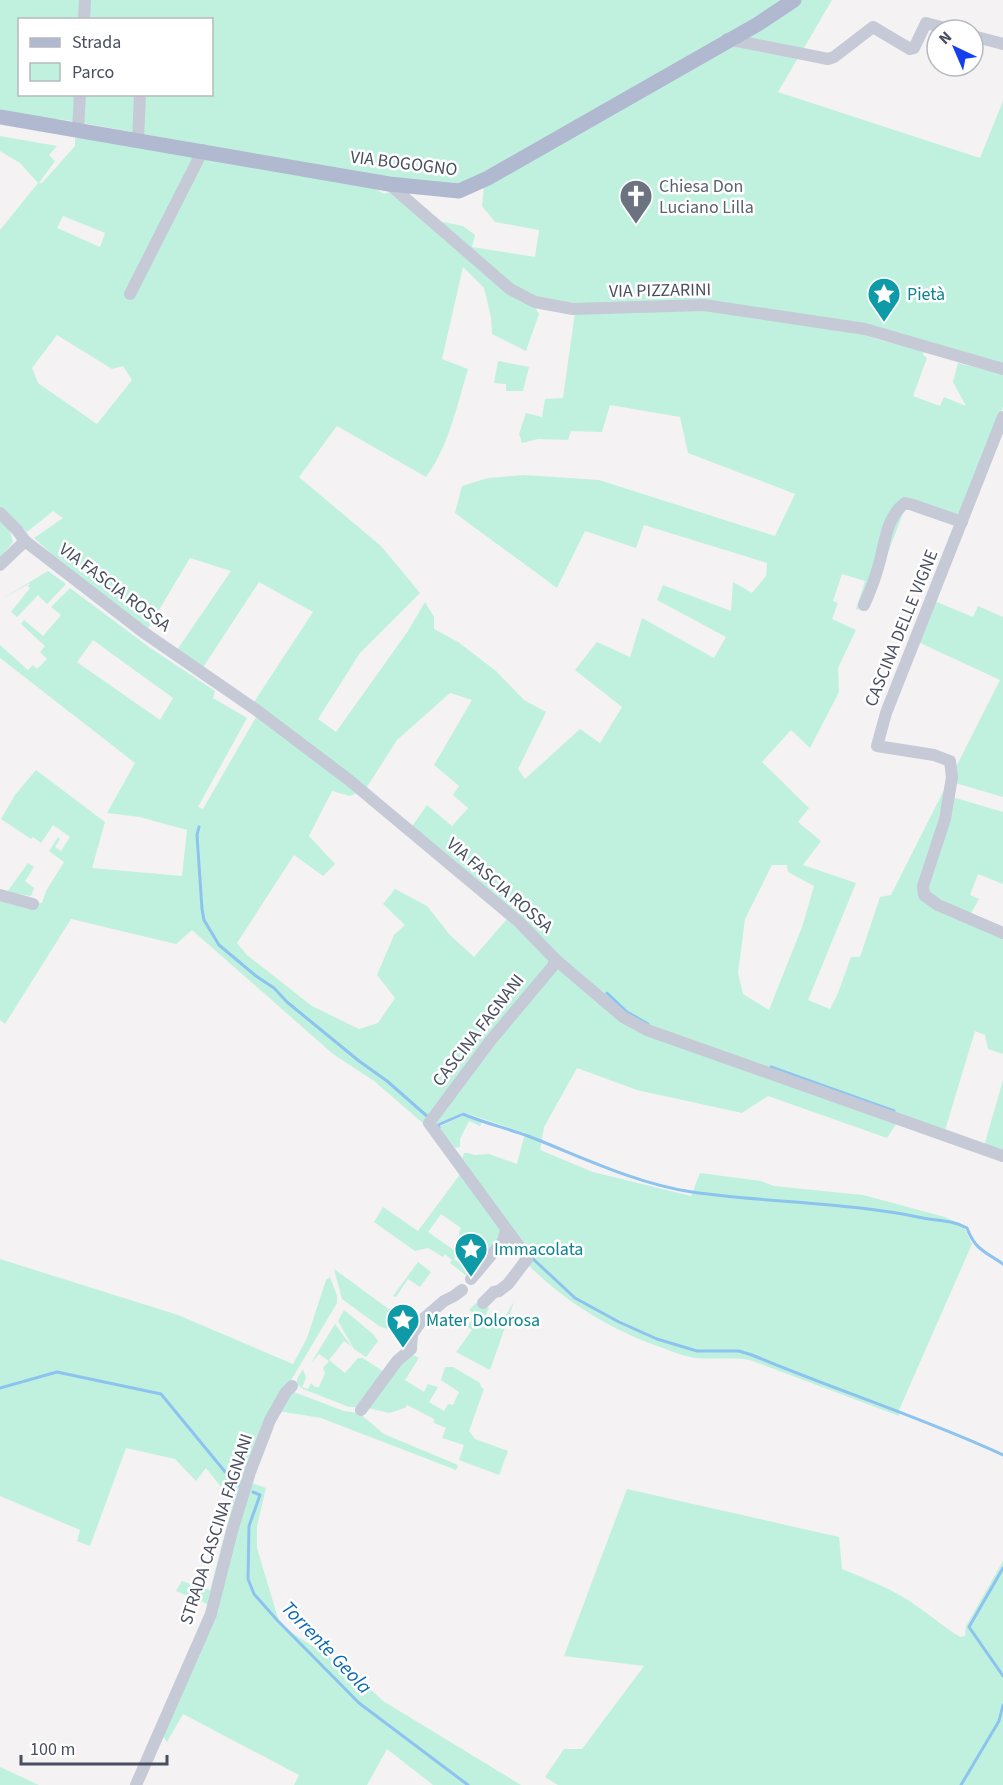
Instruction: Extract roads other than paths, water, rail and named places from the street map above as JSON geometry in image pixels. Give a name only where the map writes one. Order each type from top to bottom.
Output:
[{"type":"main road","name":"VIA BOGOGNO","points":[[0,117],[389,184],[459,191],[488,178],[728,39],[758,24],[794,0]]},
{"type":"street","points":[[84,18],[85,0]]},
{"type":"street","points":[[728,39],[831,58],[873,27],[912,49],[925,23]]},
{"type":"street","points":[[985,39],[1003,44]]},
{"type":"street","points":[[78,130],[80,96]]},
{"type":"street","points":[[138,140],[140,96]]},
{"type":"street","points":[[130,294],[202,150]]},
{"type":"street","name":"VIA PIZZARINI","points":[[389,184],[510,289],[535,302],[573,309],[708,305],[865,329],[1003,369]]},
{"type":"street","name":"CASCINA DELLE VIGNE","points":[[1003,417],[886,713],[877,746],[934,755],[950,761],[952,777],[938,843],[923,886],[924,895],[938,905],[1003,933]]},
{"type":"street","points":[[864,606],[872,588],[889,526],[900,508],[906,503],[962,522]]},
{"type":"street","name":"VIA FASCIA ROSSA","points":[[0,513],[25,542],[143,632],[255,709],[349,780],[519,922],[555,959],[623,1017],[647,1030],[1003,1156]]},
{"type":"street","points":[[0,565],[25,542]]},
{"type":"street","points":[[0,895],[33,904]]},
{"type":"street","name":"CASCINA FAGNANI","points":[[506,1230],[429,1123],[491,1040],[553,966],[555,959]]},
{"type":"street","points":[[471,1279],[503,1241],[506,1230]]},
{"type":"street","points":[[483,1303],[494,1292],[508,1284],[527,1259],[506,1230]]},
{"type":"street","points":[[361,1410],[397,1360],[411,1349],[412,1334],[422,1320],[444,1301],[462,1290]]},
{"type":"street","name":"STRADA CASCINA FAGNANI","points":[[136,1785],[211,1614],[232,1531],[250,1472],[270,1420],[292,1386]]},
{"type":"waterway","points":[[199,827],[197,835],[202,909],[204,920],[219,945],[428,1117]]},
{"type":"waterway","points":[[607,993],[627,1012],[648,1024]]},
{"type":"waterway","points":[[771,1067],[894,1111]]},
{"type":"waterway","points":[[439,1127],[438,1125],[463,1114],[528,1136],[629,1176],[692,1192],[866,1209],[951,1222],[967,1228],[977,1246],[1003,1264]]},
{"type":"waterway","points":[[531,1257],[575,1298],[657,1339],[697,1351],[739,1351],[752,1355],[941,1428],[1003,1455]]},
{"type":"waterway","name":"Torrente Geola","points":[[0,1388],[57,1372],[161,1394],[231,1479],[240,1486]]},
{"type":"waterway","name":"Torrente Geola","points":[[253,1492],[260,1495],[249,1526],[248,1579],[254,1594],[359,1703],[468,1785]]},
{"type":"waterway","points":[[1003,1568],[969,1627],[1003,1676]]},
{"type":"waterway","points":[[961,1785],[999,1721],[1003,1705]]},
{"type":"place","name":"Chiesa Don Luciano Lilla","points":[[636,225]]},
{"type":"place","name":"Pietà","points":[[884,323]]},
{"type":"place","name":"Immacolata","points":[[471,1278]]},
{"type":"place","name":"Mater Dolorosa","points":[[403,1349]]}]
